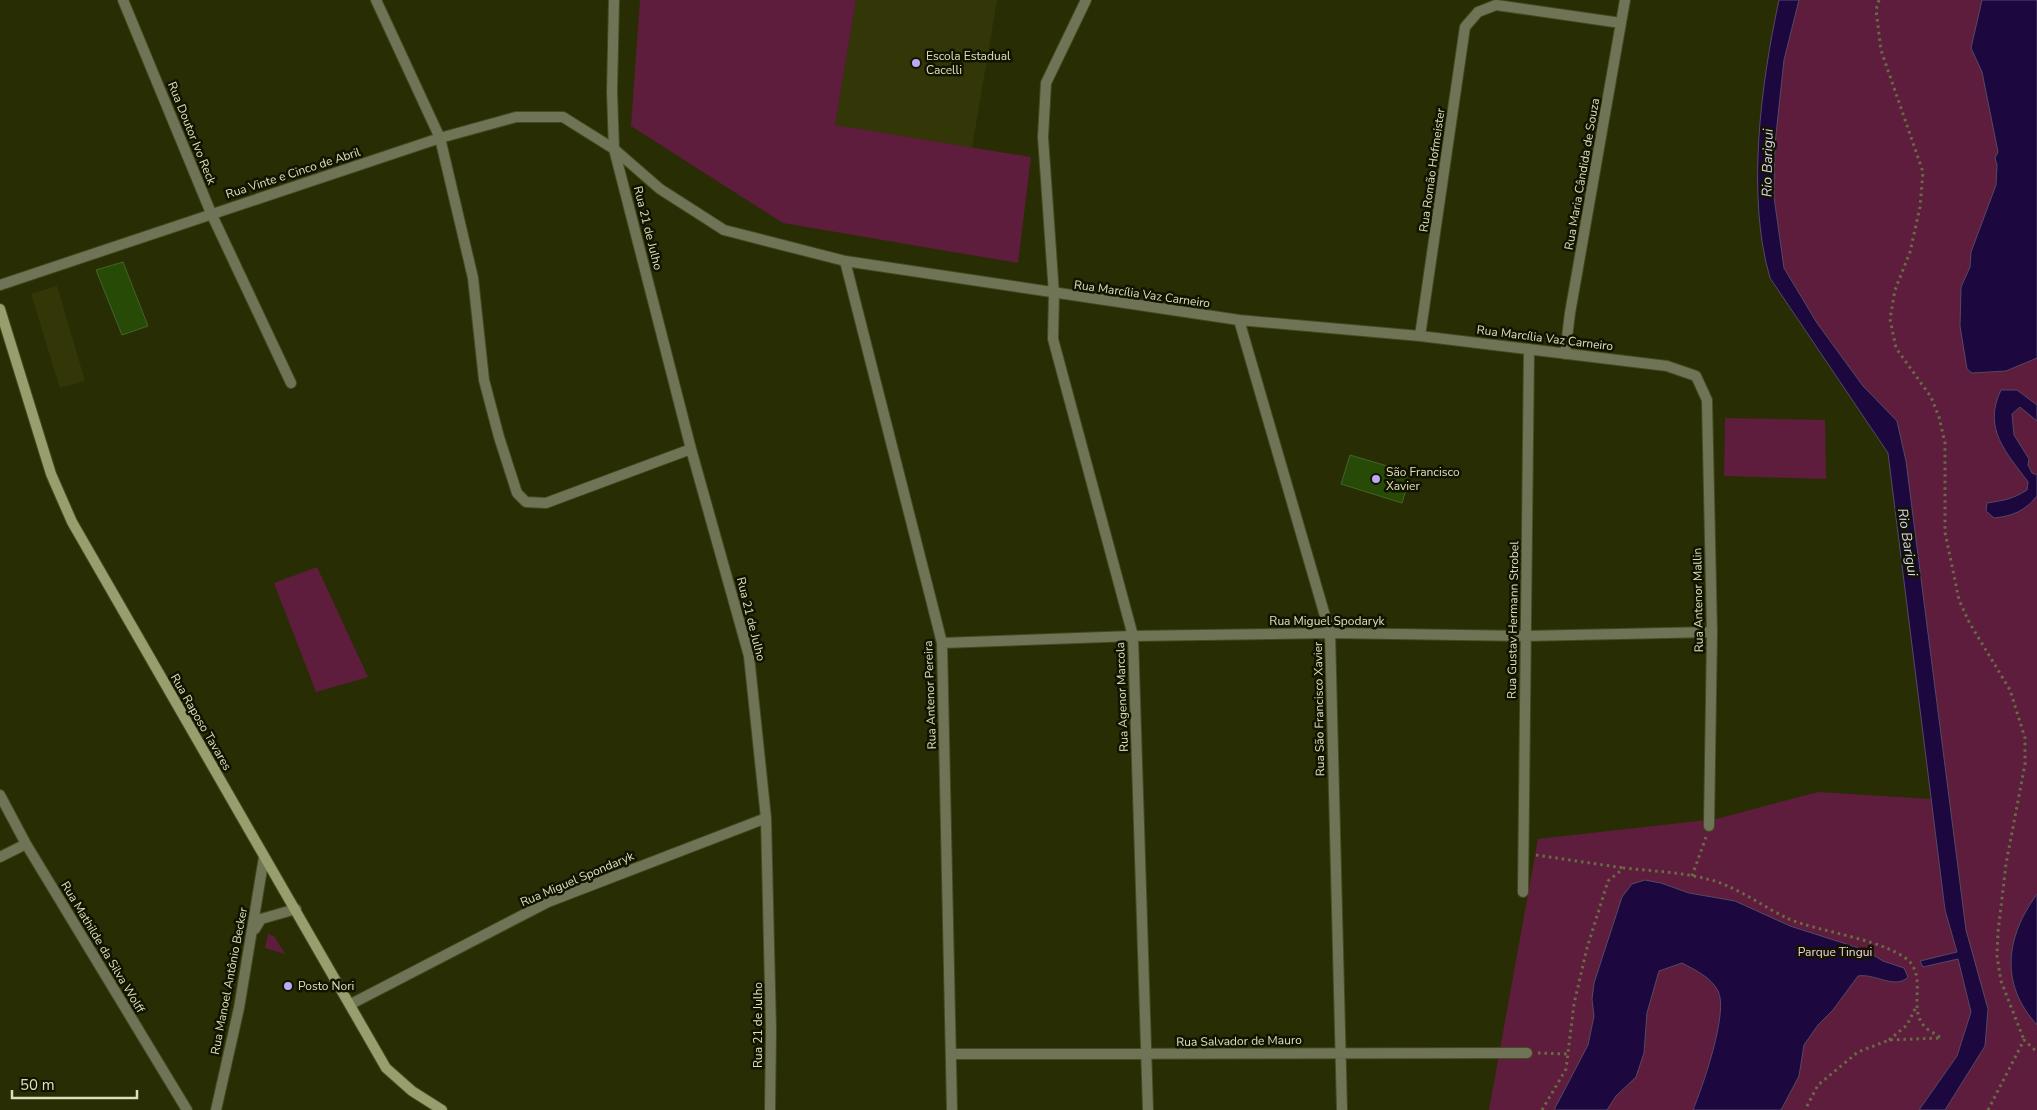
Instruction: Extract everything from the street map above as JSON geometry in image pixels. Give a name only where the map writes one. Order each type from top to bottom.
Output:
[{"type":"main road","name":"Rua Raposo Tavares","points":[[0,309],[50,474],[72,522],[264,857],[351,1004],[386,1068],[412,1091],[442,1110]]},
{"type":"street","name":"Rua Doutor Ivo Reck","points":[[123,0],[211,213],[291,383]]},
{"type":"street","points":[[376,0],[440,138],[473,278],[484,380],[499,437],[517,493],[526,502],[546,504],[691,448]]},
{"type":"street","points":[[614,0],[612,92],[614,149]]},
{"type":"street","name":"Rua Agenor Marcola","points":[[1086,0],[1046,83],[1043,138],[1054,294],[1054,338],[1132,636],[1148,1110]]},
{"type":"street","name":"Rua Maria Cândida de Souza","points":[[1565,354],[1570,313],[1625,0]]},
{"type":"street","name":"Rua Romão Hofmeister","points":[[1420,336],[1466,27],[1478,12],[1496,5],[1620,24]]},
{"type":"street","name":"Rua Vinte e Cinco de Abril","points":[[0,285],[440,138],[516,117],[563,117],[595,136]]},
{"type":"street","name":"Rua Marcília Vaz Carneiro","points":[[595,136],[614,149],[660,189],[724,230],[845,261],[1054,294],[1239,320],[1420,336],[1667,366],[1696,376]]},
{"type":"street","name":"Rua 21 de Julho","points":[[614,149],[691,448],[749,656],[766,818],[771,1030],[770,1110]]},
{"type":"street","name":"Rua Antenor Pereira","points":[[845,261],[942,643],[952,1110]]},
{"type":"street","name":"Rua São Francisco Xavier","points":[[1239,320],[1330,633],[1342,1110]]},
{"type":"street","name":"Rua Gustav Hermann Strobel","points":[[1523,892],[1529,349]]},
{"type":"street","name":"Rua Antenor Mallin","points":[[1696,376],[1707,400],[1712,632],[1709,826]]},
{"type":"street","name":"Rua Miguel Spodaryk","points":[[942,643],[1132,636],[1330,633],[1525,636],[1712,632]]},
{"type":"street","name":"Rua Mathilde da Silva Wolff","points":[[0,795],[26,844],[188,1110]]},
{"type":"street","name":"Rua Miguel Spondaryk","points":[[351,1004],[548,902],[766,818]]},
{"type":"street","points":[[0,857],[26,844]]},
{"type":"street","name":"Rua Manoel Antônio Becker","points":[[216,1110],[239,1008],[264,857]]},
{"type":"street","points":[[252,934],[261,919],[296,909]]},
{"type":"street","name":"Rua Salvador de Mauro","points":[[952,1054],[1527,1053]]},
{"type":"path","points":[[1879,0],[1876,10],[1881,50],[1923,172],[1920,207],[1910,252],[1895,290],[1890,319],[1896,348],[1932,397],[1939,417],[1945,443],[1946,532],[1958,600],[2010,690],[2025,738],[2025,764],[2006,864],[1997,956],[2001,981],[2024,1040],[2037,1052]]},
{"type":"path","points":[[1692,876],[1709,826]]},
{"type":"path","points":[[1524,853],[1709,879],[1789,919],[1880,946],[1909,962],[1915,971],[1918,989],[1916,1006],[1907,1025],[1889,1040],[1858,1052],[1818,1085],[1805,1110]]},
{"type":"path","points":[[1542,1110],[1566,1069],[1574,1004],[1608,881],[1624,868]]},
{"type":"path","points":[[1889,1040],[1941,1038],[1925,1027],[1916,1006]]},
{"type":"path","points":[[1988,1110],[2024,1040]]},
{"type":"path","points":[[1527,1053],[1568,1054]]},
{"type":"shaded area","name":"Escola Estadual Cacelli","points":[[856,0],[997,0],[972,148],[835,125]]},
{"type":"shaded area","points":[[57,286],[85,381],[60,388],[31,294]]},
{"type":"green space","points":[[640,0],[856,0],[835,125],[1031,157],[1018,263],[783,223],[631,126]]},
{"type":"green space","name":"Parque Tingui","points":[[1779,0],[2037,0],[2037,1110],[1489,1110],[1538,839],[1716,819],[1818,792],[1931,799],[1888,453],[1770,278],[1763,246],[1759,212],[1759,139],[1772,32]]},
{"type":"green space","points":[[1725,418],[1825,420],[1826,479],[1724,476]]},
{"type":"green space","points":[[317,567],[368,677],[316,692],[274,583]]},
{"type":"green space","points":[[268,934],[274,936],[285,954],[265,948]]},
{"type":"water","name":"Rio Barigui","points":[[1779,0],[1799,0],[1784,60],[1775,144],[1774,197],[1784,268],[1817,323],[1863,386],[1897,421],[1906,461],[1966,930],[1988,1009],[1985,1046],[1945,1110],[1919,1110],[1957,1056],[1971,1012],[1958,959],[1923,967],[1920,961],[1957,952],[1945,910],[1888,453],[1770,278],[1763,246],[1759,212],[1759,139],[1772,32]]},
{"type":"water","points":[[1982,0],[2037,0],[2037,358],[2006,371],[1972,373],[1967,369],[1960,326],[1961,287],[1970,267],[1971,252],[1996,185],[1997,165],[1995,158],[1998,152],[1982,72],[1971,48]]},
{"type":"water","points":[[2001,390],[2017,390],[2037,405],[2037,421],[2020,407],[2012,414],[2014,435],[2029,459],[2028,465],[2032,473],[2037,475],[2037,496],[2018,512],[1994,518],[1986,511],[1987,503],[2016,496],[2027,490],[2028,482],[1999,440],[1994,417]]},
{"type":"water","points":[[1645,880],[1661,883],[1689,893],[1735,901],[1790,926],[1865,950],[1883,961],[1904,968],[1908,977],[1903,981],[1891,982],[1858,976],[1804,1045],[1799,1076],[1781,1110],[1693,1110],[1708,1068],[1717,1032],[1720,1015],[1718,991],[1707,978],[1682,963],[1659,971],[1647,1013],[1644,1053],[1636,1077],[1616,1096],[1607,1110],[1554,1110],[1588,1045],[1594,1016],[1592,999],[1594,983],[1622,897],[1632,884]]},
{"type":"water","points":[[2037,894],[2037,1025],[2025,1009],[2017,993],[2012,976],[2011,960],[2013,943],[2019,927]]},
{"type":"building","points":[[123,262],[148,326],[122,335],[96,270]]},
{"type":"building","name":"São Francisco Xavier","points":[[1350,455],[1411,473],[1402,503],[1341,484]]},
{"type":"place","name":"Escola Estadual Cacelli","points":[[916,63]]},
{"type":"place","name":"São Francisco Xavier","points":[[1376,479]]},
{"type":"place","name":"Posto Nori","points":[[288,986]]}]
